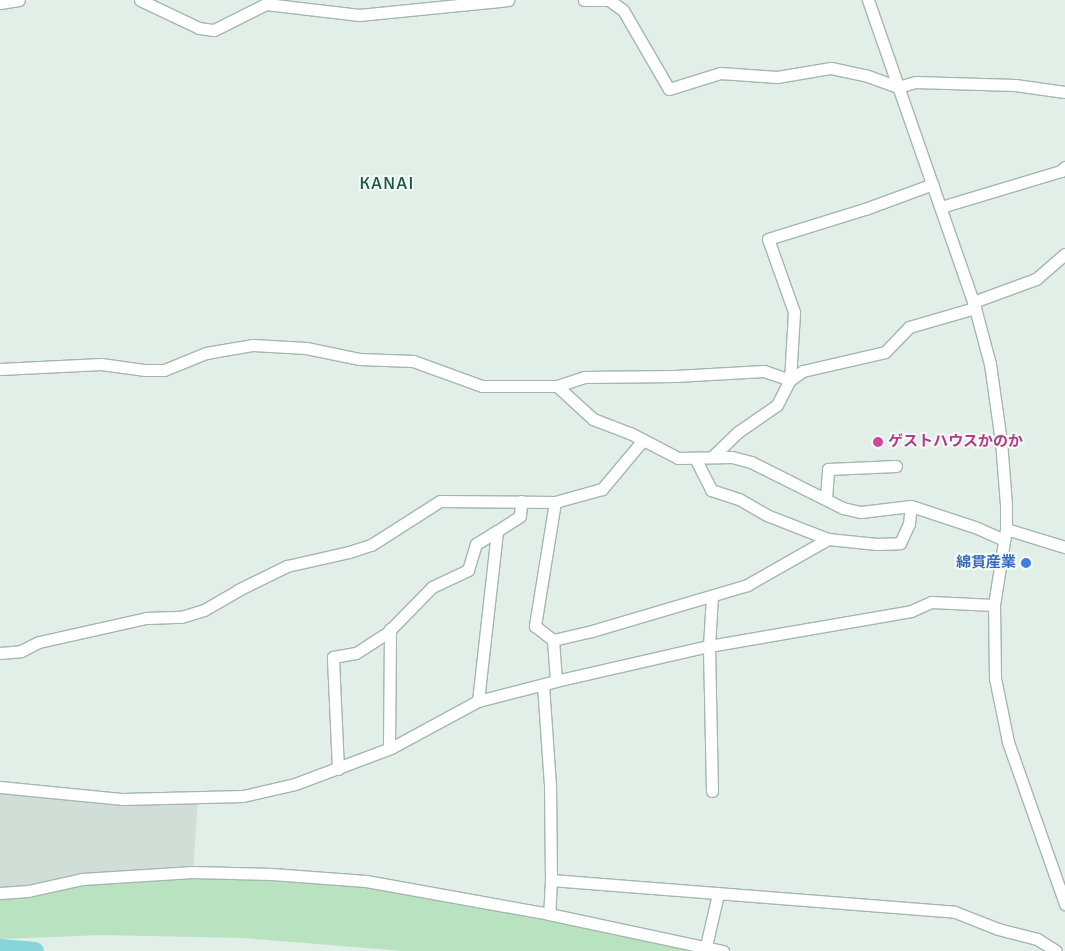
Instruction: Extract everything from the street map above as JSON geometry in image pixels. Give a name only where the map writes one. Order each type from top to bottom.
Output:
[{"type":"street","points":[[0,3],[19,0]]},
{"type":"street","points":[[140,0],[199,28],[214,30],[266,4],[359,15],[508,0]]},
{"type":"street","points":[[584,0],[609,0],[623,10],[669,89],[720,73],[777,77],[831,68],[865,75],[898,87],[915,82],[1015,85],[1065,92]]},
{"type":"street","points":[[868,0],[974,305],[990,364],[1000,432],[1005,534],[994,605],[995,678],[1008,742],[1065,904]]},
{"type":"street","points":[[941,207],[1061,171],[1065,168]]},
{"type":"street","points":[[712,457],[738,432],[778,406],[790,380],[794,312],[768,239],[932,184]]},
{"type":"street","points":[[790,380],[803,371],[885,352],[909,327],[974,305],[1036,279],[1065,254]]},
{"type":"street","points":[[0,369],[101,364],[144,370],[164,370],[206,353],[253,344],[306,348],[359,359],[413,361],[482,386],[557,386],[584,377],[675,376],[764,371],[790,380]]},
{"type":"street","points":[[557,386],[593,419],[643,440],[678,458],[732,457],[751,462],[843,508],[861,512],[911,506],[975,527],[1065,547]]},
{"type":"street","points":[[0,652],[21,651],[39,642],[146,618],[181,617],[204,610],[238,590],[287,566],[371,545],[440,501],[555,502],[602,489],[643,440]]},
{"type":"street","points":[[695,458],[711,490],[739,499],[769,516],[828,539],[877,544],[900,543],[909,524],[911,506]]},
{"type":"street","points":[[826,500],[828,469],[896,466]]},
{"type":"street","points":[[338,769],[333,657],[356,653],[390,629],[432,587],[468,570],[476,544],[520,516],[521,501]]},
{"type":"street","points":[[555,502],[536,626],[553,640],[556,681]]},
{"type":"street","points":[[478,701],[497,531]]},
{"type":"street","points":[[553,640],[592,631],[747,585],[828,539]]},
{"type":"street","points":[[712,596],[709,646],[712,791]]},
{"type":"street","points":[[0,788],[123,799],[243,796],[295,784],[338,769],[389,748],[478,701],[556,681],[709,646],[911,612],[931,602],[994,605]]},
{"type":"street","points":[[389,748],[390,629]]},
{"type":"street","points":[[543,685],[550,784],[551,880],[549,914]]},
{"type":"street","points":[[0,893],[28,891],[91,878],[193,872],[272,874],[366,881],[549,914],[723,951]]},
{"type":"street","points":[[551,880],[955,912],[998,930],[1037,939],[1056,951]]},
{"type":"street","points":[[706,946],[718,894]]},
{"type":"shaded area","points":[[0,787],[198,798],[193,872],[0,893]]},
{"type":"green space","points":[[193,872],[366,881],[707,951],[404,951],[242,938],[102,935],[0,939],[0,893]]},
{"type":"waterway","points":[[0,948],[35,951]]},
{"type":"place","name":"ゲストハウスかのか","points":[[878,442]]},
{"type":"place","name":"綿貫産業","points":[[1026,563]]},
{"type":"district","name":"KANAI","points":[[387,183]]}]
